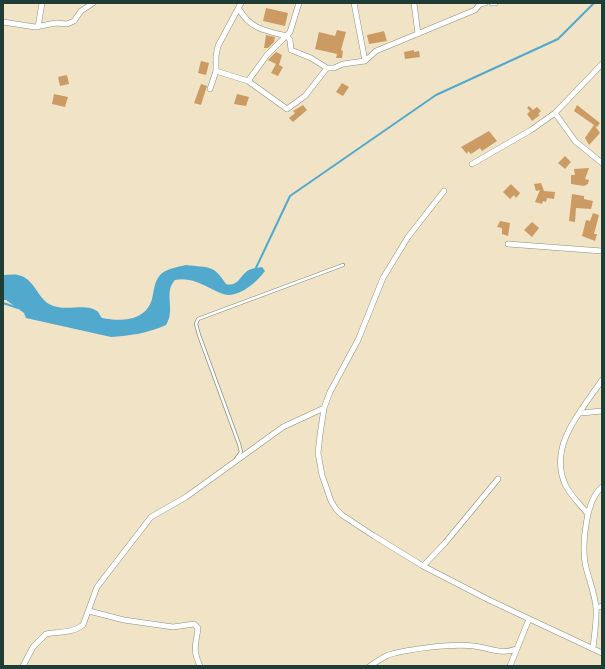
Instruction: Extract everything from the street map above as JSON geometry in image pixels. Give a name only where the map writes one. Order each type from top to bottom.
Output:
[{"type":"street","points":[[38,27],[42,3]]},
{"type":"street","points":[[3,22],[38,27],[56,23],[71,23],[81,10],[94,3]]},
{"type":"street","points":[[210,89],[216,71],[218,46],[242,3]]},
{"type":"street","points":[[248,81],[267,55],[290,32],[299,3]]},
{"type":"street","points":[[354,3],[365,61]]},
{"type":"street","points":[[414,3],[418,34]]},
{"type":"street","points":[[239,9],[247,22],[253,26],[287,36],[290,40],[291,50],[293,52],[311,58],[327,68],[334,68],[343,64],[365,61],[376,51],[475,10],[480,4],[485,3]]},
{"type":"street","points":[[472,164],[531,130],[555,113],[602,64]]},
{"type":"street","points":[[216,71],[248,81],[287,108],[305,96],[327,68]]},
{"type":"street","points":[[555,113],[575,141],[602,163]]},
{"type":"street","points":[[444,191],[408,237],[383,278],[367,319],[334,384],[324,408],[318,453],[319,465],[334,505],[342,515],[423,566],[489,600],[602,653]]},
{"type":"street","points":[[508,244],[602,251]]},
{"type":"street","points":[[587,512],[565,485],[560,469],[563,443],[568,431],[602,380]]},
{"type":"street","points":[[23,666],[40,638],[46,634],[78,629],[84,625],[97,587],[151,518],[186,497],[283,427],[324,408]]},
{"type":"street","points":[[580,413],[602,411]]},
{"type":"street","points":[[423,566],[445,544],[498,479]]},
{"type":"street","points":[[593,649],[596,608],[585,561],[587,512],[596,492],[602,487]]},
{"type":"street","points":[[596,608],[602,606]]},
{"type":"street","points":[[89,611],[124,620],[173,627],[194,624],[198,628],[194,643],[195,654],[200,666]]},
{"type":"street","points":[[510,666],[529,619]]},
{"type":"street","points":[[370,666],[389,655],[417,650],[467,645],[501,652],[516,650]]},
{"type":"lane","points":[[235,461],[241,452],[239,444],[197,329],[198,319],[343,265]]},
{"type":"water","points":[[186,265],[210,268],[218,273],[226,284],[230,285],[238,281],[246,272],[254,268],[262,267],[265,271],[257,280],[241,292],[229,295],[223,294],[194,281],[182,279],[175,280],[170,290],[170,313],[166,325],[139,334],[125,336],[111,337],[26,318],[24,313],[6,300],[3,300],[3,275],[16,275],[28,280],[45,301],[55,307],[87,307],[98,312],[102,318],[125,320],[139,316],[149,306],[155,284],[162,273],[176,267]]},
{"type":"building","points":[[266,8],[288,13],[285,26],[263,21]]},
{"type":"building","points":[[337,30],[346,32],[341,50],[343,51],[342,58],[336,58],[337,54],[315,49],[319,32],[335,36]]},
{"type":"building","points":[[384,31],[387,41],[369,44],[367,35]]},
{"type":"building","points":[[266,35],[275,37],[274,42],[268,48],[264,48]]},
{"type":"building","points":[[414,50],[414,52],[419,51],[420,57],[405,59],[404,52]]},
{"type":"building","points":[[276,52],[282,55],[279,65],[283,67],[278,76],[271,73],[276,64],[268,60]]},
{"type":"building","points":[[201,61],[209,63],[206,75],[198,73]]},
{"type":"building","points":[[67,75],[69,84],[60,86],[58,77]]},
{"type":"building","points":[[342,83],[349,87],[343,96],[336,92]]},
{"type":"building","points":[[201,84],[207,86],[201,105],[194,103]]},
{"type":"building","points":[[54,94],[68,97],[65,107],[52,104]]},
{"type":"building","points":[[237,94],[249,97],[246,106],[234,104]]},
{"type":"building","points":[[303,105],[307,110],[293,122],[289,118],[295,113],[293,111]]},
{"type":"building","points":[[577,105],[600,123],[597,127],[595,126],[600,133],[589,145],[585,138],[594,125],[574,111]]},
{"type":"building","points":[[529,106],[533,110],[537,107],[541,111],[538,114],[540,115],[532,121],[527,114],[530,111],[527,108]]},
{"type":"building","points":[[489,131],[497,141],[482,151],[480,148],[471,154],[468,151],[467,154],[461,147]]},
{"type":"building","points":[[565,156],[571,162],[565,169],[558,163]]},
{"type":"building","points":[[589,168],[585,179],[589,180],[588,184],[584,186],[571,184],[571,175],[575,175],[574,169]]},
{"type":"building","points":[[541,183],[544,191],[555,192],[554,199],[547,198],[546,202],[543,201],[542,204],[535,202],[540,190],[536,191],[534,184]]},
{"type":"building","points":[[511,184],[520,193],[516,198],[514,195],[510,199],[503,192]]},
{"type":"building","points":[[572,194],[584,196],[584,199],[593,201],[591,209],[576,208],[575,222],[569,221]]},
{"type":"building","points":[[593,213],[599,215],[594,234],[597,234],[595,241],[582,236],[586,220],[590,221]]},
{"type":"building","points":[[500,221],[510,223],[508,236],[502,234],[502,228],[497,227]]},
{"type":"building","points":[[532,222],[539,228],[532,237],[524,230]]},
{"type":"waterway","points":[[255,270],[290,196],[436,95],[558,39],[594,3]]},
{"type":"waterway","points":[[3,303],[18,308]]}]
